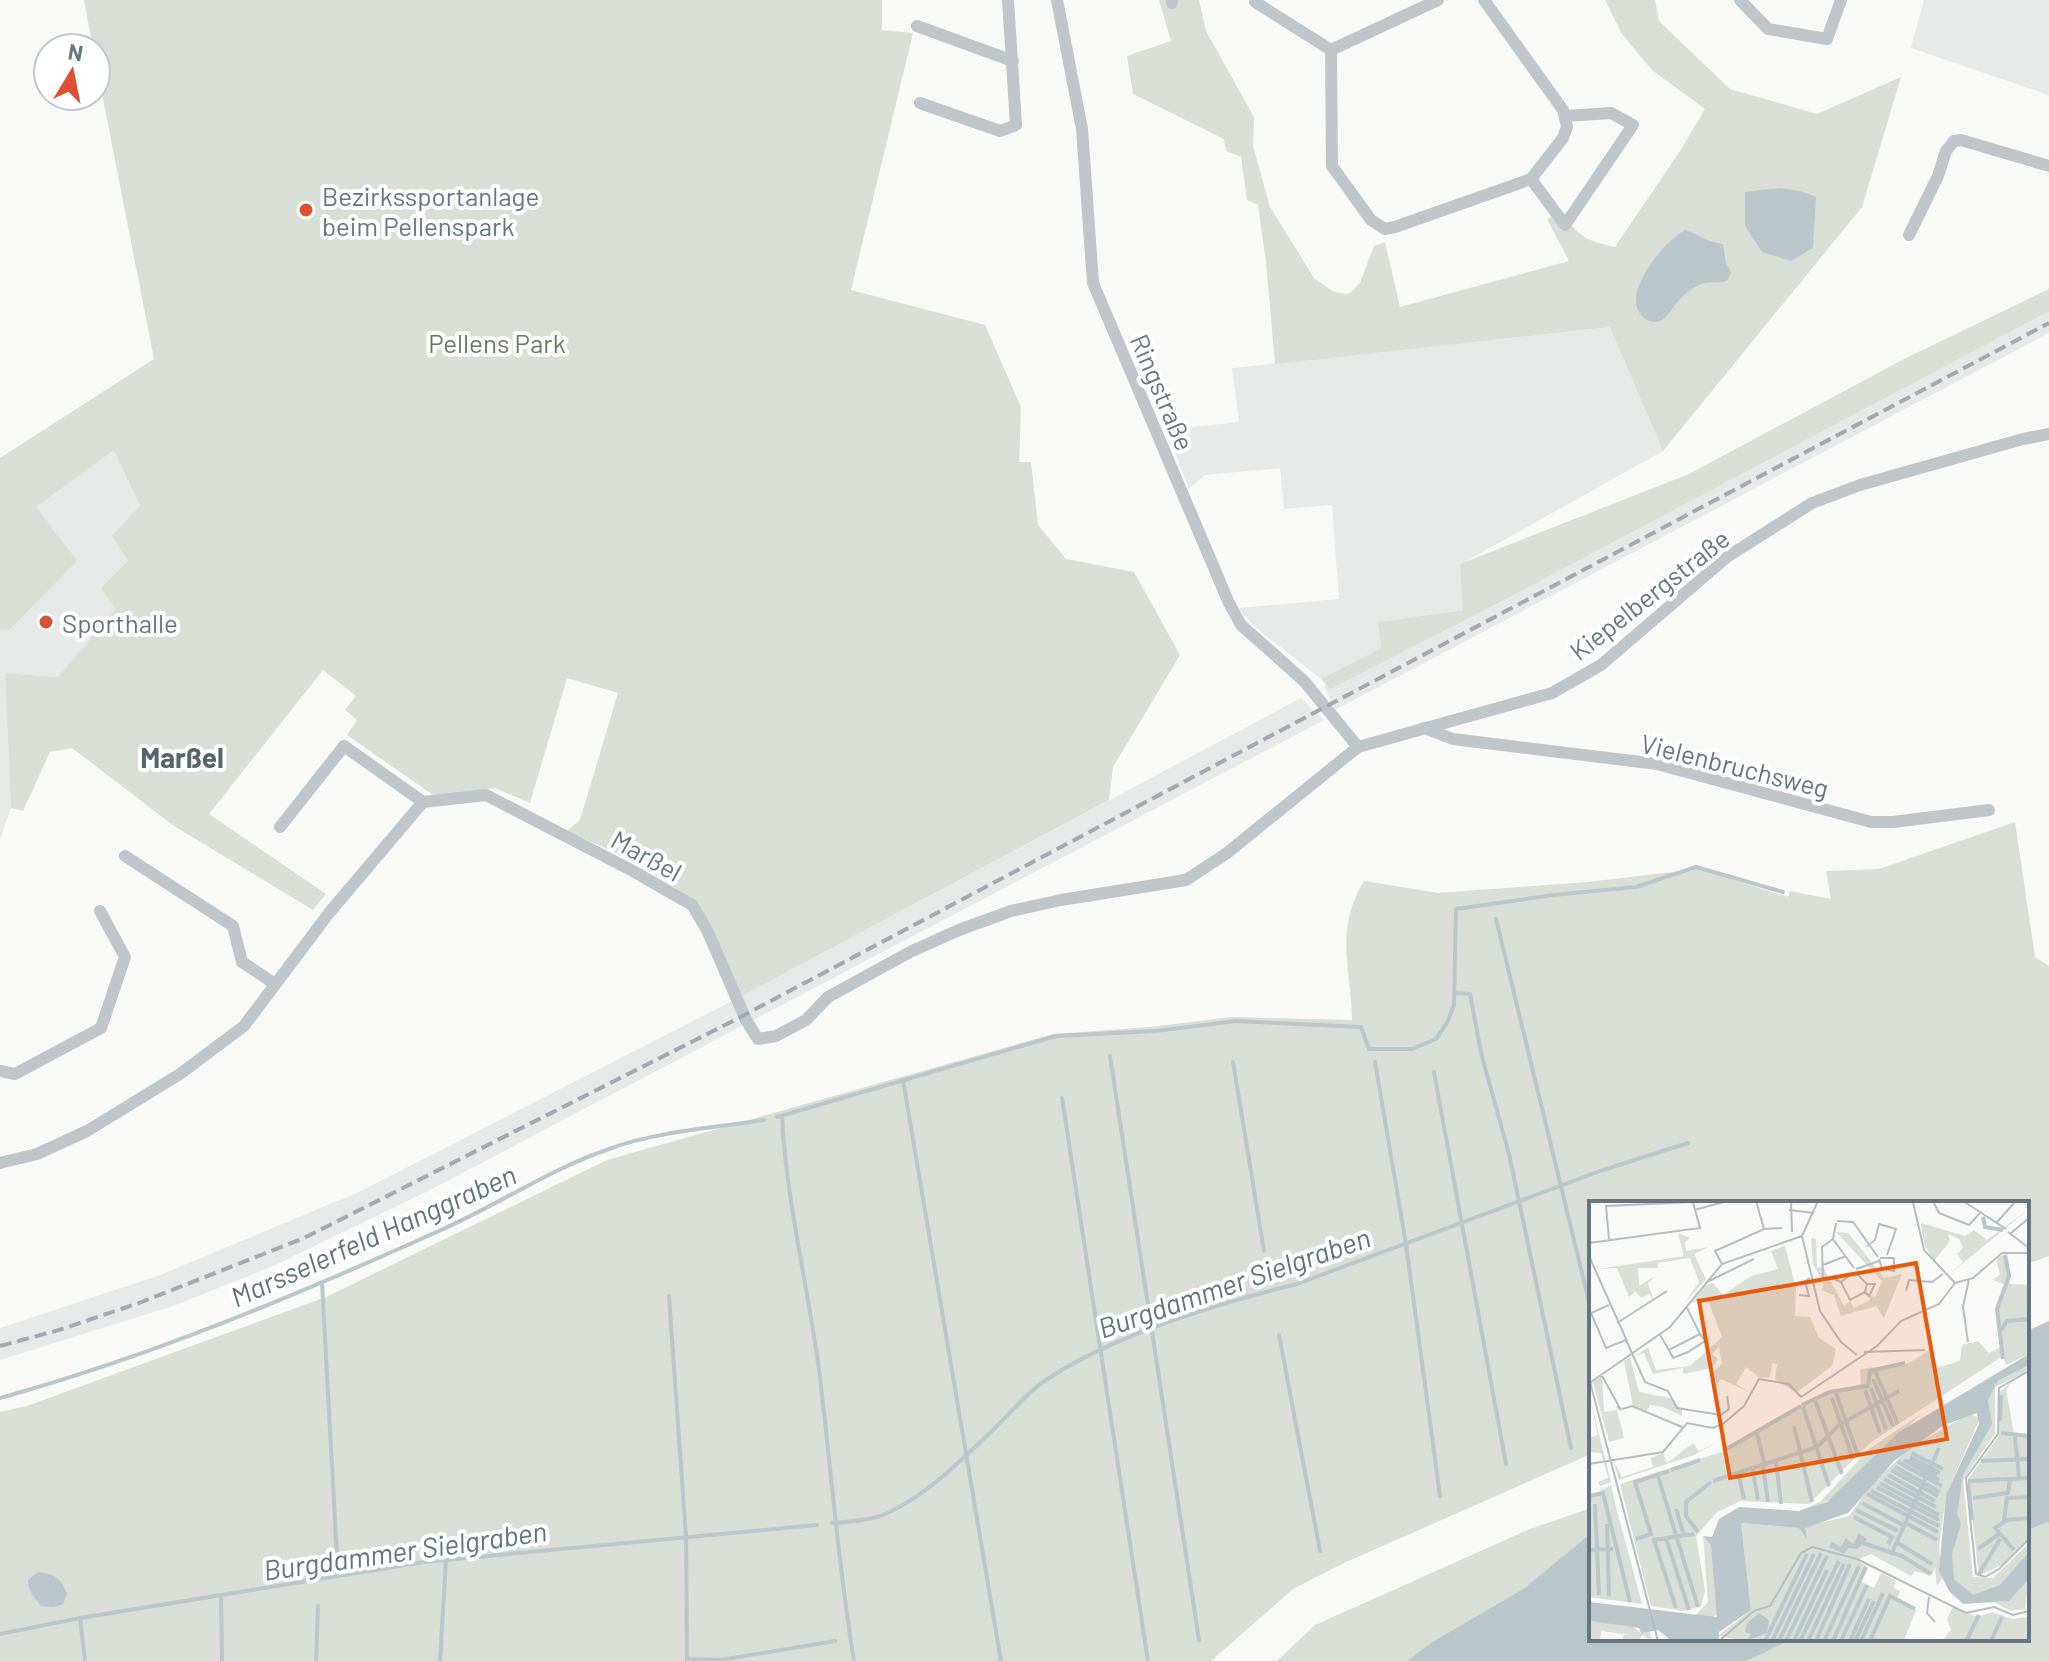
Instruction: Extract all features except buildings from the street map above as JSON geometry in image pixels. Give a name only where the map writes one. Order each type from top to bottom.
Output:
[{"type":"street","points":[[920,103],[1000,131],[1016,125],[1008,0]]},
{"type":"street","name":"Ringstraße","points":[[1057,0],[1082,129],[1093,283],[1241,625],[1298,674],[1358,747]]},
{"type":"street","points":[[1331,50],[1438,0]]},
{"type":"street","points":[[1331,50],[1332,166],[1371,220],[1385,229],[1531,179],[1563,138],[1567,127],[1566,116],[1484,0]]},
{"type":"street","points":[[1740,0],[1768,29],[1827,39],[1841,0]]},
{"type":"street","points":[[1255,2],[1331,50]]},
{"type":"street","points":[[917,26],[1013,61]]},
{"type":"street","points":[[1531,179],[1565,225],[1633,125],[1611,113],[1566,116]]},
{"type":"street","points":[[1909,235],[1938,176],[1946,151],[1954,141],[1961,140],[2049,166]]},
{"type":"street","name":"Kiepelbergstraße","points":[[1285,804],[1358,747],[1552,693],[1601,665],[1727,557],[1812,503],[1860,485],[2049,434]]},
{"type":"street","name":"Vielenbruchsweg","points":[[1424,727],[1453,739],[1657,764],[1871,822],[1989,810]]},
{"type":"street","points":[[0,1163],[37,1154],[87,1131],[180,1074],[244,1026],[357,879],[423,802],[344,746],[280,827]]},
{"type":"street","name":"Marßel","points":[[423,802],[486,795],[692,905],[707,930],[742,1011],[758,1039],[776,1036],[806,1020],[828,997],[912,951],[959,930],[1011,911],[1186,880],[1227,853],[1285,804]]},
{"type":"street","points":[[125,856],[233,926],[242,962],[275,984]]},
{"type":"street","points":[[0,1071],[15,1074],[101,1028],[125,957],[100,911]]},
{"type":"shaded area","points":[[1924,0],[2049,0],[2049,95],[1911,48]]},
{"type":"shaded area","points":[[1779,188],[1816,197],[1813,248],[1791,261],[1762,252],[1745,226],[1745,192]]},
{"type":"shaded area","points":[[1685,230],[1723,244],[1726,264],[1731,272],[1728,280],[1698,285],[1683,296],[1662,320],[1649,321],[1637,306],[1641,282],[1657,256]]},
{"type":"shaded area","points":[[2049,304],[2049,333],[1335,710],[1324,686]]},
{"type":"shaded area","points":[[1611,327],[1663,451],[1461,564],[1463,610],[1379,622],[1381,648],[1321,679],[1243,614],[1239,608],[1339,599],[1332,505],[1284,509],[1280,468],[1205,475],[1189,489],[1166,430],[1239,422],[1232,368]]},
{"type":"shaded area","points":[[114,449],[140,506],[117,609],[58,677],[5,673],[11,808],[0,839],[0,629],[9,630],[36,507]]},
{"type":"shaded area","points":[[1301,698],[1324,720],[428,1191],[271,1267],[173,1306],[0,1360],[0,1328],[160,1275],[359,1192],[742,996]]},
{"type":"shaded area","points":[[2049,1321],[2049,1522],[2029,1529],[2029,1330]]},
{"type":"shaded area","points":[[1589,1535],[1589,1641],[1788,1641],[1747,1661],[1407,1661],[1432,1642],[1523,1589]]},
{"type":"shaded area","points":[[38,1572],[60,1581],[67,1594],[63,1604],[41,1606],[36,1600],[28,1580]]},
{"type":"green space","name":"Pellens Park","points":[[84,0],[882,0],[882,30],[913,33],[851,290],[985,325],[1021,407],[1019,462],[1031,462],[1038,525],[1066,559],[1134,572],[1180,655],[1113,767],[1109,800],[742,996],[711,927],[695,901],[632,860],[567,831],[580,820],[618,693],[567,678],[530,803],[495,788],[436,797],[347,735],[357,720],[345,710],[356,696],[323,670],[209,814],[326,894],[313,910],[174,826],[72,748],[50,752],[23,811],[11,808],[5,673],[58,677],[116,609],[101,588],[128,561],[112,536],[140,506],[114,450],[36,507],[77,561],[9,630],[0,629],[0,458],[154,359],[106,112],[112,112],[112,32],[90,32]]},
{"type":"green space","points":[[1159,0],[1199,0],[1206,31],[1254,117],[1253,146],[1270,207],[1314,278],[1334,292],[1349,294],[1360,283],[1374,246],[1385,242],[1400,307],[1569,261],[1547,219],[1562,213],[1584,237],[1615,247],[1682,148],[1705,109],[1652,70],[1622,34],[1605,0],[1655,0],[1659,21],[1730,89],[1817,114],[1901,77],[1862,207],[1663,451],[1610,327],[1275,364],[1258,205],[1247,200],[1241,157],[1226,151],[1224,139],[1133,94],[1127,56],[1171,41]]},
{"type":"green space","points":[[2049,289],[2049,311],[1330,689],[1321,679],[1381,648],[1378,622],[1463,610],[1460,564],[1689,474],[1906,358]]},
{"type":"green space","points":[[2015,822],[2035,957],[2049,966],[2049,1256],[2029,1263],[2029,1201],[1589,1201],[1589,1455],[1344,1563],[1293,1589],[1211,1661],[0,1661],[0,1412],[27,1406],[326,1297],[607,1160],[1053,1034],[1232,1017],[1352,1020],[1347,933],[1349,916],[1364,881],[1438,893],[1588,882],[1698,869],[1788,897],[1790,891],[1831,899],[1826,871],[1879,869]]},
{"type":"green space","points":[[1589,1509],[1589,1535],[1523,1589],[1432,1642],[1407,1661],[1277,1661],[1315,1625],[1530,1529]]},
{"type":"green space","points":[[2049,1522],[2049,1661],[1747,1661],[1788,1641],[2029,1641],[2029,1529]]},
{"type":"waterway","name":"Marsselerfeld Hanggraben","points":[[777,1117],[1056,1036],[1156,1031],[1236,1021],[1361,1027],[1369,1049],[1412,1049],[1436,1039],[1454,1005],[1456,909],[1636,887],[1696,867],[1783,892]]},
{"type":"waterway","points":[[1496,919],[1589,1302]]},
{"type":"waterway","points":[[1455,993],[1470,994],[1481,1053],[1509,1154],[1571,1448]]},
{"type":"waterway","points":[[1110,1056],[1199,1640]]},
{"type":"waterway","points":[[1233,1062],[1264,1251]]},
{"type":"waterway","points":[[1375,1062],[1406,1244],[1440,1496]]},
{"type":"waterway","points":[[1434,1072],[1506,1464]]},
{"type":"waterway","points":[[903,1080],[1001,1661]]},
{"type":"waterway","points":[[1062,1098],[1148,1661]]},
{"type":"waterway","points":[[782,1116],[788,1180],[819,1370],[854,1661]]},
{"type":"waterway","name":"Marsselerfeld Hanggraben","points":[[0,1398],[168,1344],[278,1301],[441,1230],[587,1157],[666,1134],[764,1120]]},
{"type":"waterway","name":"Burgdammer Sielgraben","points":[[832,1523],[880,1516],[912,1499],[959,1463],[1037,1386],[1100,1350],[1166,1323],[1297,1284],[1600,1171],[1688,1143]]},
{"type":"waterway","points":[[322,1283],[338,1576]]},
{"type":"waterway","points":[[669,1296],[686,1537],[687,1661]]},
{"type":"waterway","points":[[1279,1335],[1320,1551]]},
{"type":"waterway","name":"Burgdammer Sielgraben","points":[[0,1634],[424,1562],[817,1525]]},
{"type":"waterway","points":[[440,1661],[446,1560]]},
{"type":"waterway","points":[[221,1595],[222,1661]]},
{"type":"waterway","points":[[316,1661],[318,1606]]},
{"type":"waterway","points":[[80,1618],[85,1661]]},
{"type":"waterway","points":[[687,1659],[721,1660],[835,1641]]},
{"type":"railway","points":[[0,1346],[139,1303],[304,1238],[733,1021],[2049,323]]},
{"type":"place","name":"Bezirkssportanlage beim Pellenspark","points":[[306,210]]},
{"type":"place","name":"Sporthalle","points":[[46,622]]},
{"type":"district","name":"Marßel","points":[[182,757]]}]
